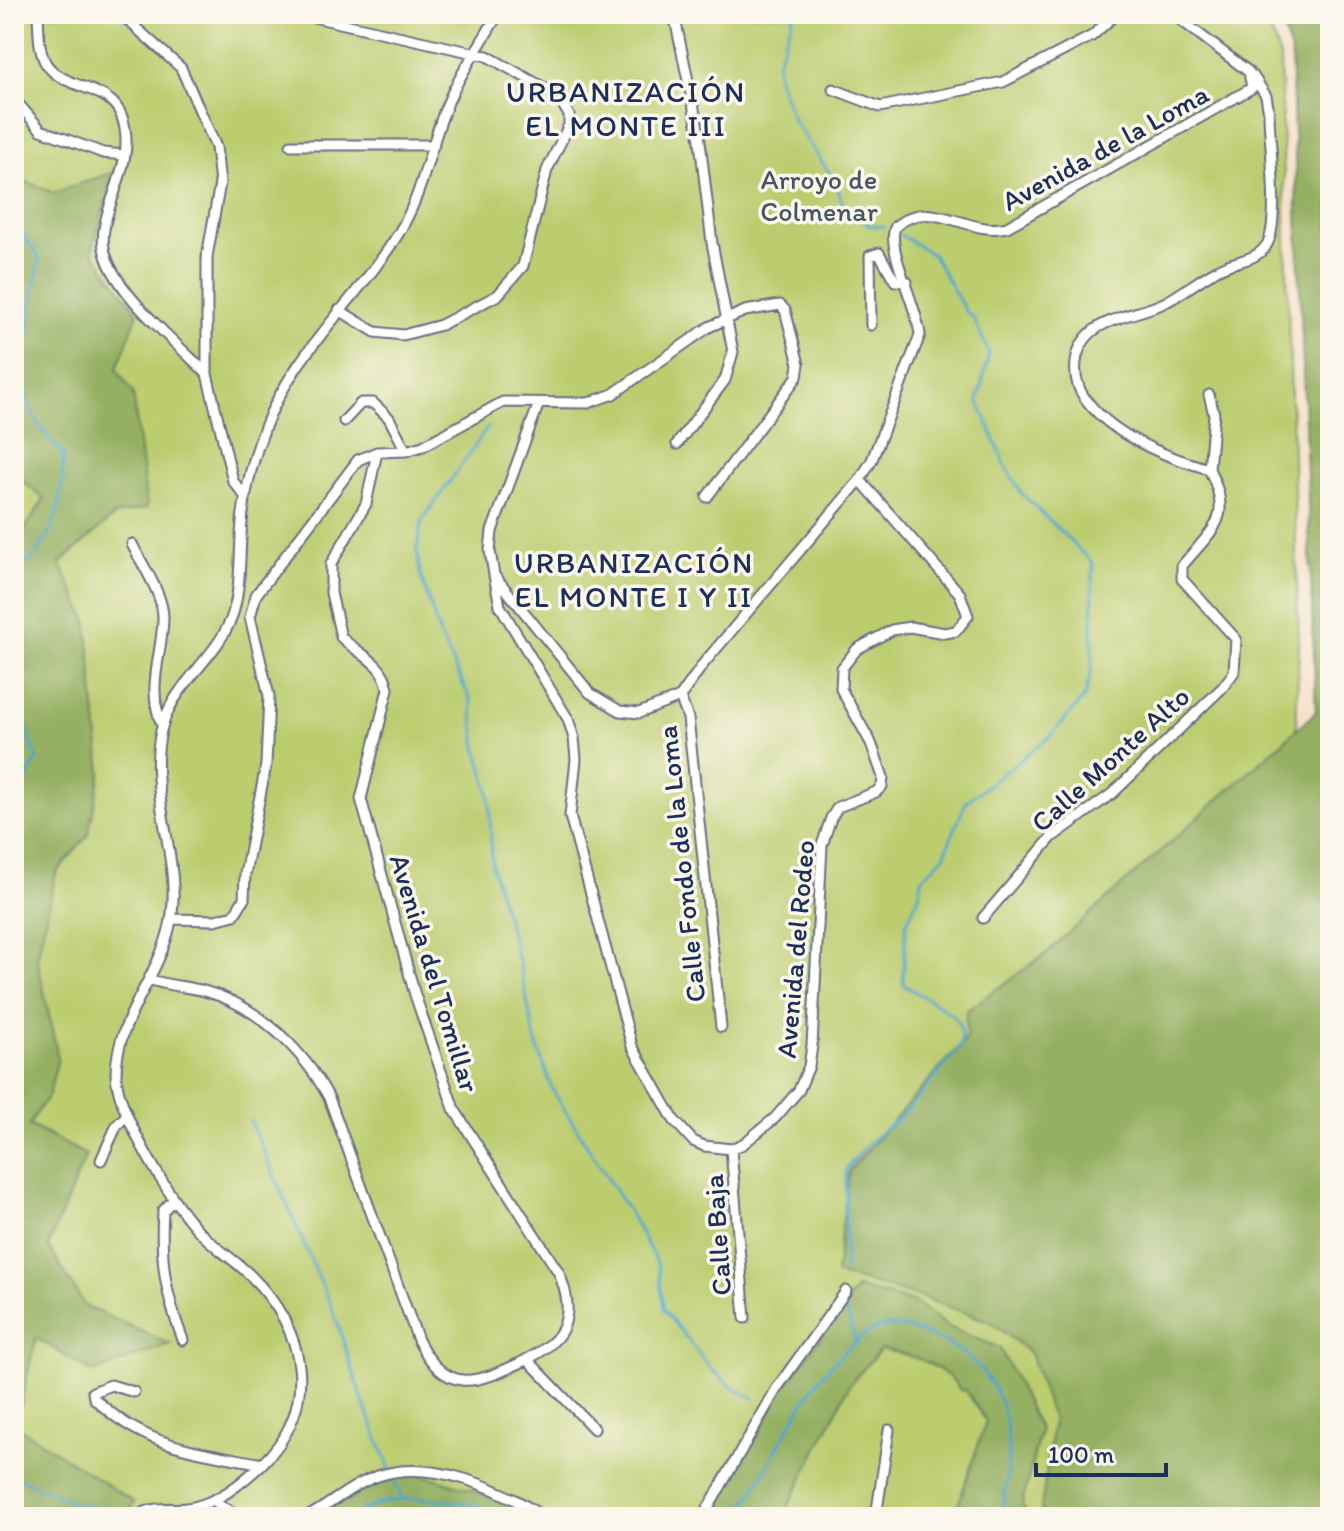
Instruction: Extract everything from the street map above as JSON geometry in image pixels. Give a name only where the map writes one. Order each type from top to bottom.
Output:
[{"type":"street","points":[[38,14],[41,51],[51,70],[102,94],[118,108],[125,128],[124,155],[104,231],[103,245],[108,263],[124,287],[207,374]]},
{"type":"street","points":[[305,14],[487,56],[557,95],[569,115],[569,125],[543,183],[523,266],[498,295],[461,316],[420,331],[388,335],[375,332],[339,310]]},
{"type":"street","points":[[162,725],[169,707],[230,621],[245,496],[278,395],[294,368],[378,264],[402,227],[423,184],[444,110],[498,14]]},
{"type":"street","points":[[674,14],[699,133],[712,243],[733,352],[728,372],[712,400],[677,444]]},
{"type":"street","points":[[833,89],[880,107],[1003,82],[1092,36],[1116,14]]},
{"type":"street","points":[[1173,14],[1249,72],[1264,92],[1269,113],[1272,222],[1266,246],[1259,254],[1224,266],[1164,303],[1102,324],[1089,334],[1076,363],[1076,379],[1093,408],[1152,450],[1209,469]]},
{"type":"street","points":[[124,15],[181,68],[216,147],[220,183],[207,257],[207,374],[233,481],[245,496]]},
{"type":"street","points":[[1249,72],[1250,91],[1264,92]]},
{"type":"street","name":"Avenida de la Loma","points":[[680,697],[704,663],[860,480],[872,460],[920,335],[919,317],[892,240],[892,231],[901,221],[928,214],[987,230],[1007,227],[1250,91]]},
{"type":"street","points":[[14,99],[41,130],[103,153],[124,155]]},
{"type":"street","points":[[291,145],[434,145]]},
{"type":"street","name":"Avenida de la Loma","points":[[871,325],[870,256],[879,253],[895,281],[907,282]]},
{"type":"street","points":[[230,621],[246,615],[256,595],[358,460],[377,452],[406,451],[423,446],[503,402],[588,403],[613,394],[709,327],[763,305],[783,306],[799,364],[797,377],[707,497]]},
{"type":"street","name":"Calle Monte Alto","points":[[983,918],[1052,837],[1113,793],[1223,687],[1234,672],[1236,639],[1215,613],[1188,590],[1182,579],[1182,566],[1217,523],[1222,508],[1221,494],[1209,469],[1214,414],[1209,395]]},
{"type":"street","points":[[344,421],[361,403],[373,403],[389,418],[406,451]]},
{"type":"street","points":[[539,403],[492,531],[490,551],[494,589],[506,616],[568,719],[574,738],[570,816],[632,1046],[682,1131],[704,1146],[731,1149]]},
{"type":"street","name":"Avenida del Tomillar","points":[[149,979],[203,991],[251,1012],[289,1043],[316,1074],[329,1098],[418,1340],[433,1364],[455,1379],[471,1383],[527,1359],[555,1340],[563,1329],[568,1300],[565,1288],[559,1273],[454,1109],[415,995],[361,799],[388,689],[386,677],[378,666],[341,637],[330,576],[337,551],[366,504],[377,452]]},
{"type":"street","name":"Avenida del Rodeo","points":[[731,1149],[756,1135],[775,1118],[806,1078],[812,1046],[822,845],[838,807],[876,792],[882,786],[883,777],[871,743],[841,689],[842,668],[857,649],[892,630],[910,627],[945,633],[956,631],[968,616],[960,594],[860,480]]},
{"type":"street","points":[[132,544],[162,606],[154,678],[162,725],[159,796],[171,919],[149,979],[122,1037],[117,1059],[117,1085],[126,1116],[174,1199],[202,1235],[250,1275],[266,1293],[299,1362],[302,1377],[296,1410],[284,1437],[262,1464],[214,1501],[186,1508],[151,1509],[137,1516]]},
{"type":"street","points":[[494,575],[571,673],[605,703],[639,713],[680,697]]},
{"type":"street","points":[[237,582],[251,605]]},
{"type":"street","points":[[234,604],[244,596],[256,595]]},
{"type":"street","points":[[506,616],[505,609],[511,599]]},
{"type":"street","points":[[171,919],[225,918],[234,915],[244,899],[245,874],[266,765],[269,696],[246,615],[234,604]]},
{"type":"street","name":"Calle Fondo de la Loma","points":[[680,697],[688,718],[721,1027]]},
{"type":"street","points":[[156,703],[169,707]]},
{"type":"street","points":[[101,1160],[117,1125],[126,1116]]},
{"type":"street","name":"Calle Baja","points":[[731,1149],[745,1318]]},
{"type":"street","points":[[174,1199],[163,1211],[160,1254],[168,1299],[183,1340]]},
{"type":"street","points":[[703,1517],[777,1388],[846,1291]]},
{"type":"street","points":[[527,1359],[594,1429]]},
{"type":"street","points":[[134,1392],[111,1385],[93,1392],[94,1398],[117,1421],[152,1440],[262,1464]]},
{"type":"street","points":[[876,1517],[889,1430]]},
{"type":"street","points":[[307,1517],[377,1476],[405,1472],[425,1472],[473,1483],[517,1499],[543,1517]]},
{"type":"street","points":[[214,1501],[241,1517]]},
{"type":"green space","name":"Arroyo de Colmenar","points":[[14,14],[1265,14],[1280,57],[1299,644],[1296,729],[1227,1517],[14,1517]]},
{"type":"green space","points":[[1278,14],[1330,14],[1330,1517],[1049,1517],[1041,1510],[1053,1421],[1030,1353],[991,1322],[918,1296],[836,1274],[849,1171],[966,1039],[966,1011],[1043,956],[1316,712],[1291,52]]},
{"type":"green space","points":[[114,172],[92,251],[138,313],[117,369],[133,393],[147,508],[115,515],[60,563],[87,620],[101,773],[88,835],[56,873],[37,958],[58,1058],[49,1094],[29,1125],[86,1155],[48,1246],[85,1306],[170,1344],[93,1373],[36,1338],[16,1426],[134,1502],[126,1517],[14,1517],[14,817],[21,811],[14,803],[14,546],[44,499],[14,474],[14,176],[53,193]]},
{"type":"green space","points":[[857,1288],[914,1302],[948,1327],[1000,1348],[1040,1430],[1022,1505],[1028,1517],[954,1517],[986,1421],[965,1389],[961,1391],[936,1367],[915,1357],[881,1349],[850,1384],[783,1517],[703,1517],[759,1434],[780,1393]]},
{"type":"green space","points":[[421,1474],[516,1504],[533,1517],[458,1517],[427,1513],[409,1517],[309,1517],[378,1478]]},
{"type":"waterway","points":[[794,14],[777,63],[778,79],[793,120],[833,178],[843,204],[868,225],[884,227]]},
{"type":"waterway","points":[[14,232],[22,234],[39,257],[26,351],[25,387],[28,401],[42,429],[63,453],[62,487],[48,535],[28,562],[14,573]]},
{"type":"waterway","points":[[845,1269],[846,1169],[870,1142],[907,1111],[960,1047],[962,1035],[953,1016],[903,984],[906,924],[919,896],[922,879],[944,856],[966,802],[1051,736],[1085,696],[1092,668],[1093,563],[1021,493],[1005,465],[978,400],[989,353],[973,317],[966,312],[933,255],[901,235]]},
{"type":"waterway","points":[[488,427],[422,521],[417,550],[420,574],[441,638],[471,701],[477,748],[489,791],[492,867],[519,963],[535,1039],[552,1089],[658,1265],[664,1310],[710,1368],[734,1388],[754,1398]]},
{"type":"waterway","points":[[14,690],[37,760],[14,800]]},
{"type":"waterway","points":[[250,1120],[335,1315],[360,1393],[401,1497]]},
{"type":"waterway","points":[[846,1310],[856,1343]]},
{"type":"waterway","points":[[737,1517],[824,1373],[866,1334],[880,1327],[894,1326],[923,1333],[952,1346],[975,1363],[991,1383],[1002,1406],[1007,1431],[1006,1487],[1000,1517]]},
{"type":"waterway","points":[[14,1476],[81,1506],[110,1508],[118,1514]]},
{"type":"waterway","points":[[354,1517],[369,1508],[408,1499],[451,1501],[507,1517]]},
{"type":"district","name":"URBANIZACIÓN EL MONTE III","points":[[626,109]]},
{"type":"district","name":"URBANIZACIÓN EL MONTE I Y II","points":[[634,580]]}]
